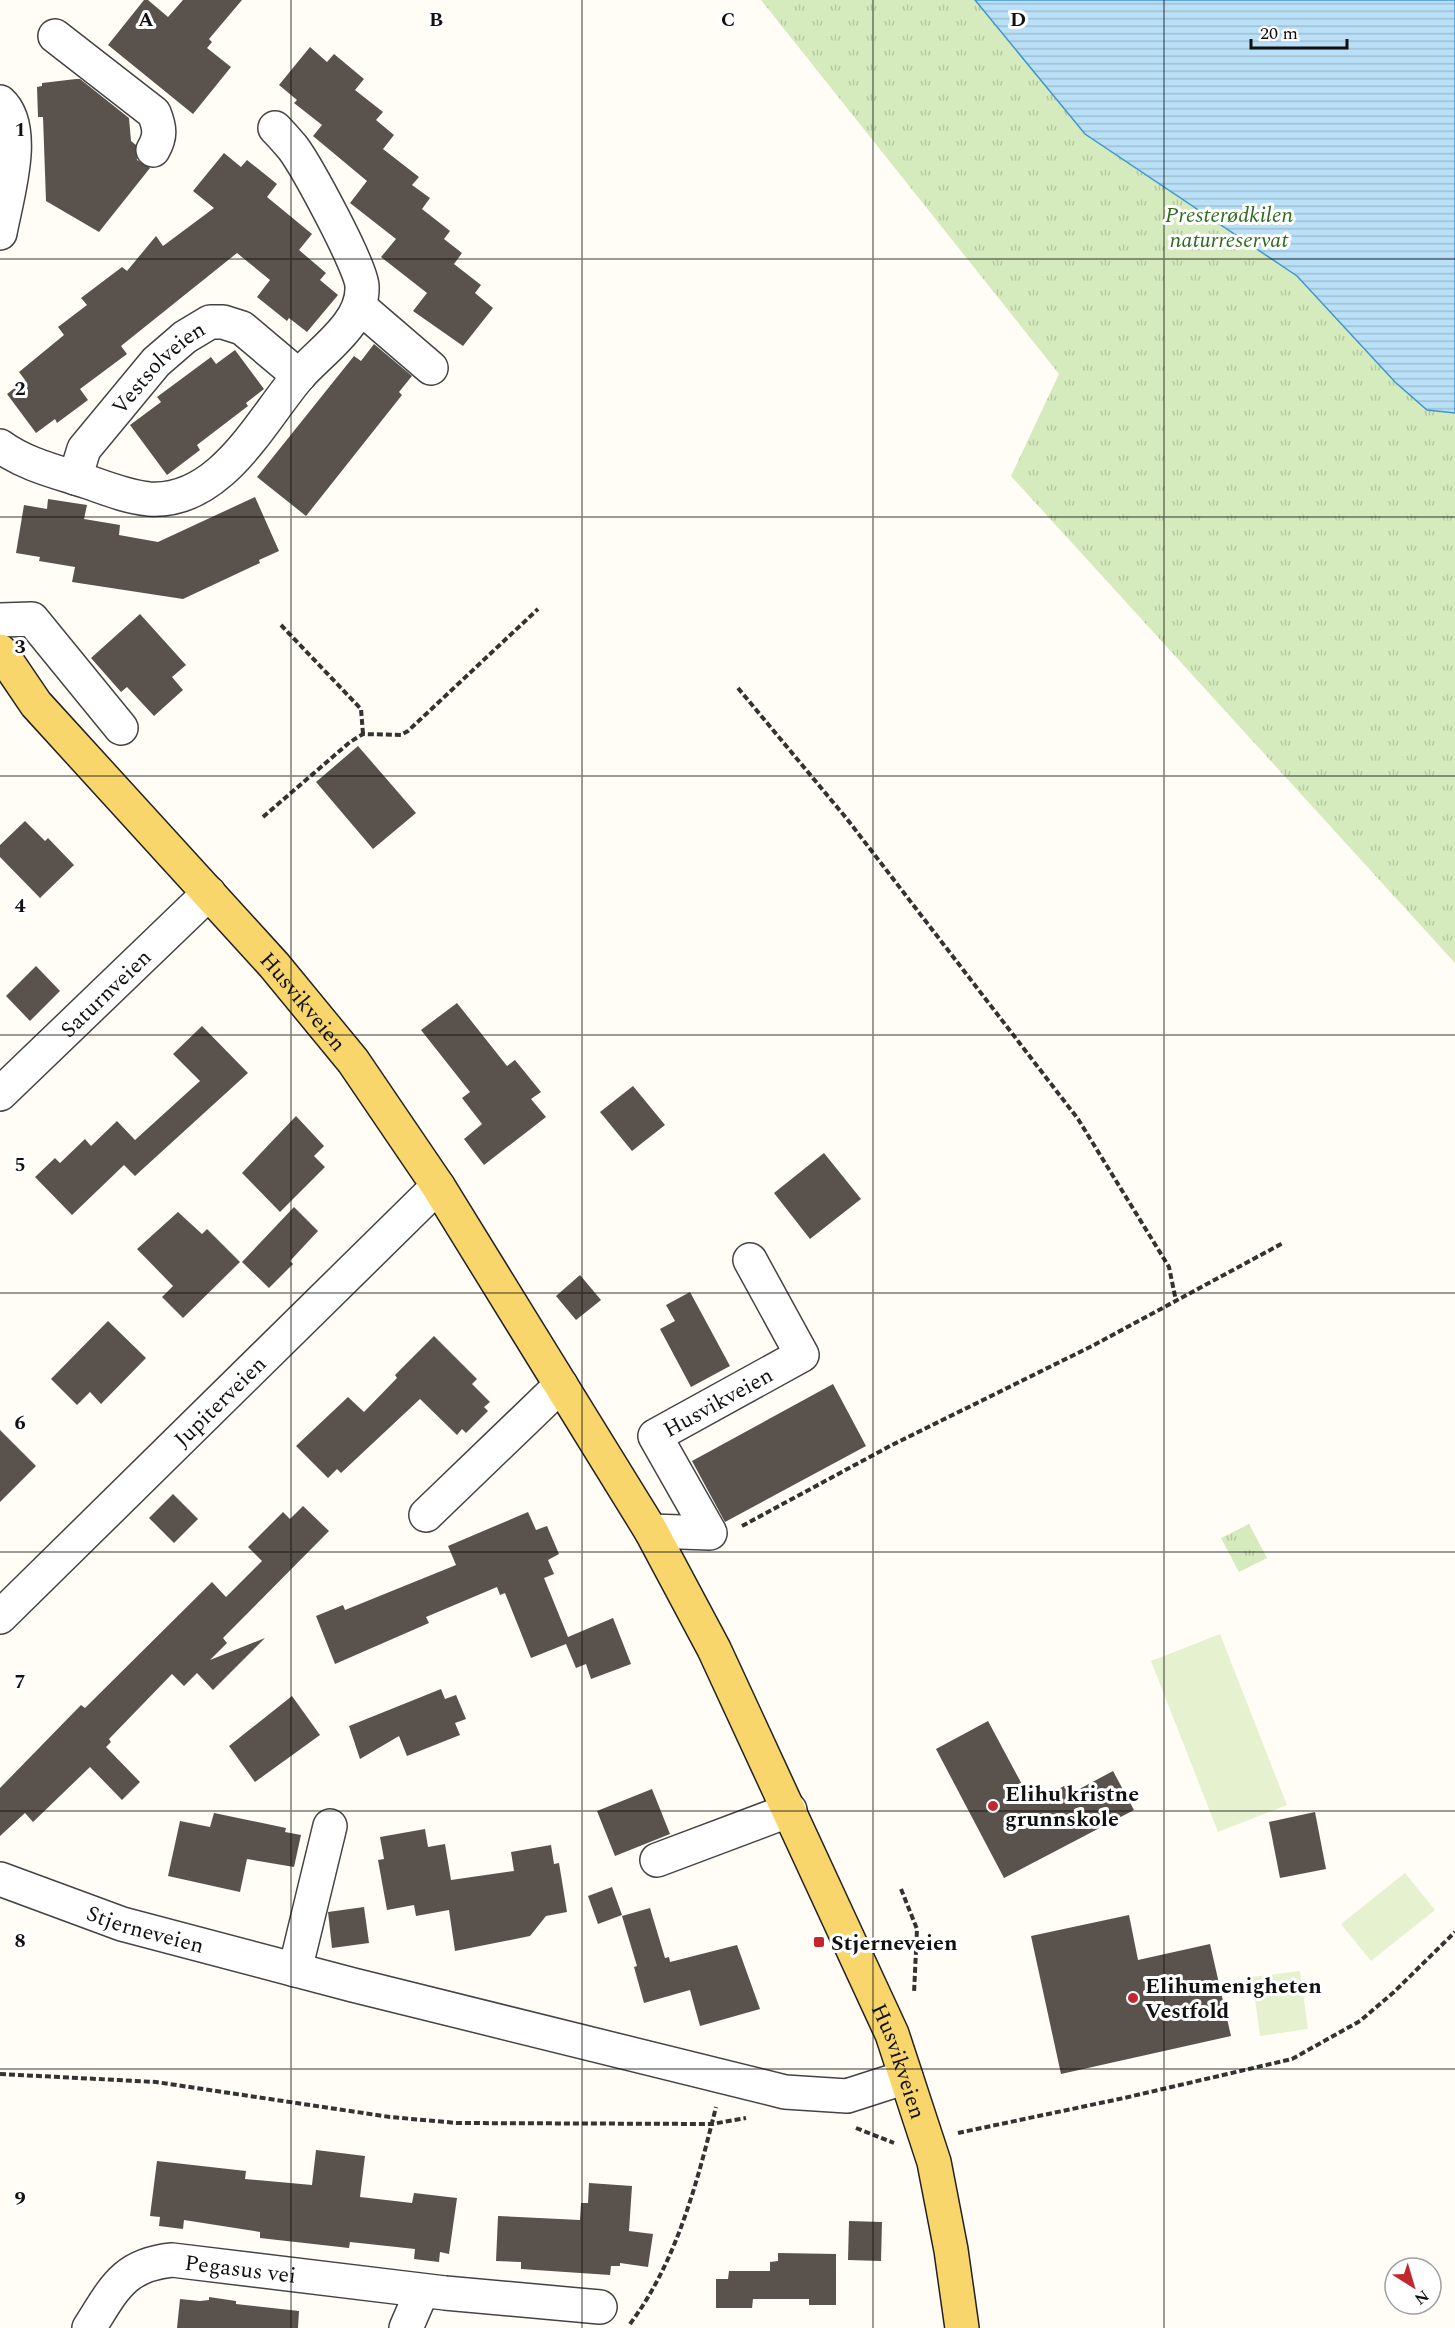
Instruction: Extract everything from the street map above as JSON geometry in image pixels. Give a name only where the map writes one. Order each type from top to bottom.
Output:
[{"type":"main road","name":"Husvikveien","points":[[3,661],[36,704],[78,752],[274,965],[353,1061],[438,1186],[651,1531],[714,1649],[892,2034],[934,2163],[951,2250],[962,2328]]},
{"type":"street","points":[[55,36],[154,113],[160,128],[159,140],[153,150]]},
{"type":"street","points":[[0,102],[7,108],[13,125],[15,148],[0,233]]},
{"type":"street","points":[[0,446],[17,458],[126,495],[151,499],[170,497],[197,488],[236,458],[299,376],[346,327],[360,307],[362,285],[347,248],[293,148],[275,128]]},
{"type":"street","points":[[360,307],[431,368]]},
{"type":"street","name":"Vestsolveien","points":[[75,478],[84,449],[156,362],[185,337],[210,322],[223,321],[242,327],[299,376]]},
{"type":"street","points":[[0,620],[32,619],[121,728]]},
{"type":"street","name":"Saturnveien","points":[[0,1094],[209,893]]},
{"type":"street","name":"Jupiterveien","points":[[0,1617],[438,1186]]},
{"type":"street","name":"Husvikveien","points":[[710,1533],[655,1436],[802,1355],[750,1260]]},
{"type":"street","points":[[426,1515],[561,1384]]},
{"type":"street","points":[[651,1531],[710,1533]]},
{"type":"street","points":[[657,1860],[790,1810]]},
{"type":"street","points":[[295,1970],[330,1826]]},
{"type":"street","name":"Stjerneveien","points":[[0,1879],[122,1924],[295,1970],[785,2092],[847,2096],[906,2077]]},
{"type":"street","name":"Pegasus vei","points":[[89,2328],[116,2287],[132,2271],[149,2262],[172,2260],[231,2265],[422,2291],[600,2307]]},
{"type":"street","points":[[406,2328],[422,2291]]},
{"type":"path","points":[[263,817],[350,742],[363,734],[400,735],[408,731],[538,609]]},
{"type":"path","points":[[281,625],[362,709],[363,734]]},
{"type":"path","points":[[738,688],[847,819],[1078,1119],[1170,1267],[1176,1301]]},
{"type":"path","points":[[710,1533],[724,1533],[739,1528],[890,1446],[1094,1345],[1283,1243]]},
{"type":"path","points":[[901,1889],[917,1929],[914,1993]]},
{"type":"path","points":[[951,2134],[1124,2098],[1292,2059],[1360,2021],[1394,1992],[1455,1932]]},
{"type":"path","points":[[0,2074],[156,2082],[390,2117],[457,2123],[712,2124],[677,2241],[650,2297],[627,2328]]},
{"type":"green space","name":"Presterødkilen naturreservat","points":[[761,0],[1455,0],[1455,963],[1011,476],[1059,374]]},
{"type":"green space","points":[[1249,1524],[1267,1558],[1239,1572],[1221,1538]]},
{"type":"green space","points":[[1220,1634],[1287,1805],[1218,1832],[1151,1661]]},
{"type":"green space","points":[[1405,1873],[1435,1910],[1371,1961],[1341,1924]]},
{"type":"green space","points":[[1300,1971],[1308,2029],[1260,2036],[1252,1977]]},
{"type":"water","points":[[975,0],[1455,0],[1455,413],[1427,410],[1395,382],[1297,276],[1085,134]]},
{"type":"building","points":[[144,0],[148,0],[168,17],[183,0],[242,0],[209,39],[212,42],[207,48],[231,67],[193,114],[108,45]]},
{"type":"building","points":[[310,47],[327,62],[334,54],[364,79],[355,90],[383,112],[376,120],[394,135],[383,149],[419,177],[412,185],[430,198],[422,209],[450,231],[444,239],[462,253],[454,264],[481,285],[475,293],[493,308],[463,346],[413,311],[427,293],[381,257],[396,239],[350,203],[367,181],[313,136],[322,125],[294,103],[297,100],[279,85]]},
{"type":"building","points":[[80,79],[129,118],[131,141],[136,145],[137,160],[150,168],[99,232],[46,201],[43,117],[38,117],[37,87],[42,86],[42,83]]},
{"type":"building","points":[[224,153],[241,167],[247,160],[277,184],[267,197],[312,234],[299,250],[326,273],[320,280],[338,295],[307,332],[289,318],[287,321],[257,297],[270,280],[237,253],[121,346],[127,354],[80,389],[88,400],[57,423],[55,419],[36,433],[7,394],[25,380],[19,372],[64,335],[58,327],[87,305],[81,298],[122,267],[127,271],[156,236],[163,246],[214,208],[193,191]]},
{"type":"building","points":[[374,344],[412,376],[399,392],[402,395],[306,516],[257,477],[354,356],[361,361]]},
{"type":"building","points":[[235,350],[264,389],[246,403],[248,406],[197,445],[200,450],[167,475],[130,425],[161,402],[157,397],[211,357],[216,364]]},
{"type":"building","points":[[255,497],[279,551],[259,560],[260,563],[183,599],[72,582],[75,567],[39,561],[40,557],[16,553],[24,505],[47,509],[48,499],[87,505],[84,519],[120,525],[119,535],[158,542]]},
{"type":"building","points":[[140,614],[186,665],[172,677],[183,690],[154,716],[127,687],[121,692],[91,658]]},
{"type":"building","points":[[358,746],[416,813],[373,849],[316,782]]},
{"type":"building","points":[[25,821],[45,841],[48,838],[74,865],[40,898],[0,857],[0,845]]},
{"type":"building","points":[[36,966],[60,991],[30,1021],[6,996]]},
{"type":"building","points":[[457,1003],[507,1066],[515,1060],[541,1092],[531,1099],[546,1117],[484,1165],[464,1139],[482,1124],[462,1098],[470,1092],[421,1030]]},
{"type":"building","points":[[202,1026],[248,1073],[135,1176],[124,1165],[72,1215],[35,1177],[55,1158],[60,1163],[85,1139],[91,1146],[117,1121],[135,1140],[200,1081],[173,1054]]},
{"type":"building","points":[[633,1086],[665,1125],[632,1151],[600,1112]]},
{"type":"building","points":[[296,1116],[324,1146],[314,1156],[325,1167],[280,1212],[242,1173]]},
{"type":"building","points":[[824,1153],[861,1199],[810,1239],[774,1193]]},
{"type":"building","points":[[294,1207],[318,1231],[290,1261],[293,1264],[269,1288],[242,1262]]},
{"type":"building","points":[[178,1212],[202,1234],[207,1229],[240,1262],[183,1318],[162,1297],[173,1286],[137,1249]]},
{"type":"building","points":[[580,1275],[601,1300],[576,1320],[556,1296]]},
{"type":"building","points":[[690,1292],[730,1366],[691,1387],[660,1329],[675,1321],[666,1305]]},
{"type":"building","points":[[108,1321],[146,1358],[101,1404],[90,1392],[77,1405],[51,1379]]},
{"type":"building","points":[[434,1336],[477,1379],[472,1384],[490,1402],[484,1407],[488,1411],[466,1433],[462,1429],[457,1435],[420,1399],[341,1473],[337,1469],[328,1478],[296,1446],[348,1397],[364,1412],[397,1378],[395,1375]]},
{"type":"building","points":[[833,1384],[866,1446],[725,1522],[692,1461]]},
{"type":"building","points":[[0,1430],[36,1466],[0,1502]]},
{"type":"building","points":[[173,1494],[198,1519],[174,1543],[149,1518]]},
{"type":"building","points":[[303,1506],[329,1531],[223,1638],[227,1643],[210,1660],[265,1638],[213,1690],[197,1673],[184,1686],[172,1674],[109,1739],[111,1742],[106,1747],[140,1782],[122,1800],[90,1767],[33,1822],[25,1813],[0,1836],[0,1788],[81,1705],[85,1708],[212,1582],[226,1597],[262,1561],[248,1547],[283,1512],[290,1519]]},
{"type":"building","points":[[528,1512],[536,1530],[547,1526],[559,1554],[548,1560],[554,1574],[544,1578],[568,1637],[613,1618],[631,1664],[591,1679],[586,1664],[576,1668],[566,1644],[531,1658],[505,1593],[500,1595],[497,1587],[426,1617],[429,1623],[335,1664],[316,1616],[343,1605],[345,1610],[456,1565],[448,1546]]},
{"type":"building","points":[[441,1689],[445,1699],[456,1695],[466,1719],[455,1723],[460,1735],[407,1756],[399,1736],[360,1759],[349,1726]]},
{"type":"building","points":[[292,1696],[320,1735],[255,1782],[229,1746]]},
{"type":"building","points":[[988,1721],[1032,1803],[1066,1785],[1070,1794],[1113,1771],[1134,1810],[1004,1878],[936,1749]]},
{"type":"building","points":[[652,1789],[670,1834],[615,1856],[597,1811]]},
{"type":"building","points":[[1315,1812],[1326,1869],[1280,1878],[1269,1822]]},
{"type":"building","points":[[214,1813],[286,1828],[285,1832],[301,1835],[294,1867],[247,1859],[240,1892],[168,1876],[180,1821],[210,1827]]},
{"type":"building","points":[[425,1829],[428,1847],[445,1844],[451,1880],[514,1871],[511,1852],[551,1845],[554,1864],[559,1863],[567,1912],[546,1916],[530,1936],[455,1951],[449,1910],[416,1916],[414,1905],[387,1910],[378,1860],[384,1859],[380,1837]]},
{"type":"building","points":[[612,1887],[622,1915],[598,1924],[588,1896]]},
{"type":"building","points":[[364,1907],[369,1943],[332,1948],[328,1912]]},
{"type":"building","points":[[650,1908],[665,1958],[669,1957],[670,1962],[737,1945],[760,2009],[700,2026],[690,1990],[644,2003],[634,1967],[637,1966],[622,1916]]},
{"type":"building","name":"Elihumenigheten Vestfold","points":[[1129,1915],[1138,1960],[1210,1944],[1231,2036],[1061,2074],[1031,1936]]},
{"type":"building","points":[[316,2150],[365,2156],[360,2197],[412,2203],[414,2193],[457,2198],[449,2254],[440,2252],[439,2262],[414,2259],[415,2249],[350,2242],[349,2248],[260,2238],[260,2232],[184,2220],[183,2229],[159,2226],[160,2217],[150,2216],[157,2161],[246,2171],[245,2179],[312,2185]]},
{"type":"building","points":[[589,2183],[632,2186],[629,2231],[653,2234],[648,2267],[620,2263],[620,2266],[611,2266],[610,2275],[521,2269],[521,2262],[496,2261],[498,2216],[580,2220],[581,2203],[588,2203]]},
{"type":"building","points":[[849,2221],[882,2222],[881,2261],[848,2260]]},
{"type":"building","points":[[778,2253],[836,2254],[836,2305],[809,2305],[809,2299],[753,2299],[752,2308],[716,2308],[716,2279],[728,2279],[729,2271],[770,2271],[770,2262],[778,2261]]},
{"type":"building","points":[[209,2297],[236,2301],[236,2304],[299,2311],[298,2328],[177,2328],[180,2299],[200,2301],[209,2300]]},
{"type":"place","name":"Elihu kristne grunnskole","points":[[993,1806]]},
{"type":"place","name":"Stjerneveien","points":[[819,1942]]},
{"type":"place","name":"Elihumenigheten Vestfold","points":[[1133,1998]]}]
